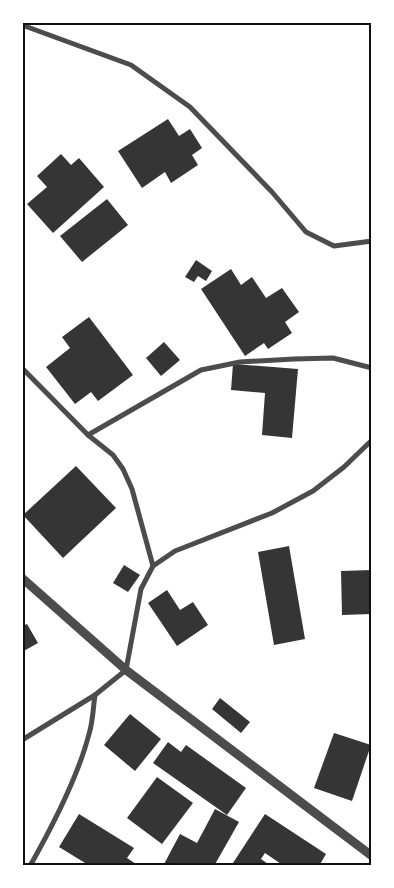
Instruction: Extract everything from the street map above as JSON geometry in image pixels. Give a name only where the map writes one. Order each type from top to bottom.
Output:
[{"type":"street","points":[[22,25],[132,65],[190,107],[272,192],[306,232],[334,246],[372,241]]},
{"type":"street","points":[[88,435],[201,370],[240,362],[333,358],[372,368]]},
{"type":"street","points":[[22,368],[88,435],[113,455],[132,489],[153,566]]},
{"type":"street","points":[[22,740],[95,695],[126,670],[141,589],[153,566],[175,551],[272,513],[313,491],[344,467],[372,440]]},
{"type":"street","points":[[22,578],[126,670],[372,856]]},
{"type":"street","points":[[30,866],[46,837],[80,762],[90,733],[95,695]]},
{"type":"building","points":[[168,119],[179,136],[190,129],[202,148],[192,155],[198,165],[171,183],[165,172],[142,188],[118,151]]},
{"type":"building","points":[[61,154],[71,165],[79,158],[104,187],[53,233],[27,204],[47,187],[37,176]]},
{"type":"building","points":[[107,199],[128,225],[82,262],[60,236]]},
{"type":"building","points":[[196,260],[212,271],[206,281],[198,276],[194,282],[185,277]]},
{"type":"building","points":[[231,269],[241,285],[252,277],[266,298],[282,288],[299,312],[285,322],[292,333],[268,349],[264,343],[245,356],[201,289]]},
{"type":"building","points":[[89,317],[133,375],[98,401],[91,392],[75,404],[46,367],[70,348],[62,337]]},
{"type":"building","points":[[164,342],[180,360],[161,376],[146,358]]},
{"type":"building","points":[[233,364],[298,369],[292,438],[262,435],[265,393],[231,390]]},
{"type":"building","points":[[76,466],[116,508],[63,558],[23,515]]},
{"type":"building","points":[[289,546],[305,639],[274,645],[258,552]]},
{"type":"building","points":[[124,565],[140,575],[128,592],[113,583]]},
{"type":"building","points":[[372,570],[372,614],[342,615],[341,571]]},
{"type":"building","points":[[167,590],[180,610],[193,602],[208,625],[177,646],[148,603]]},
{"type":"building","points":[[27,624],[38,643],[22,652],[22,626]]},
{"type":"building","points":[[220,698],[250,722],[241,733],[212,709]]},
{"type":"building","points":[[130,714],[161,739],[135,771],[104,745]]},
{"type":"building","points":[[334,733],[371,745],[352,801],[314,788]]},
{"type":"building","points":[[168,742],[181,752],[186,745],[246,788],[227,815],[153,763]]},
{"type":"building","points":[[157,777],[193,803],[162,844],[127,818]]},
{"type":"building","points":[[215,809],[239,822],[214,866],[163,866],[180,834],[197,843]]},
{"type":"building","points":[[79,814],[134,848],[127,858],[139,866],[90,866],[59,847]]},
{"type":"building","points":[[265,814],[326,854],[319,866],[284,866],[265,853],[261,859],[271,866],[231,866]]}]
